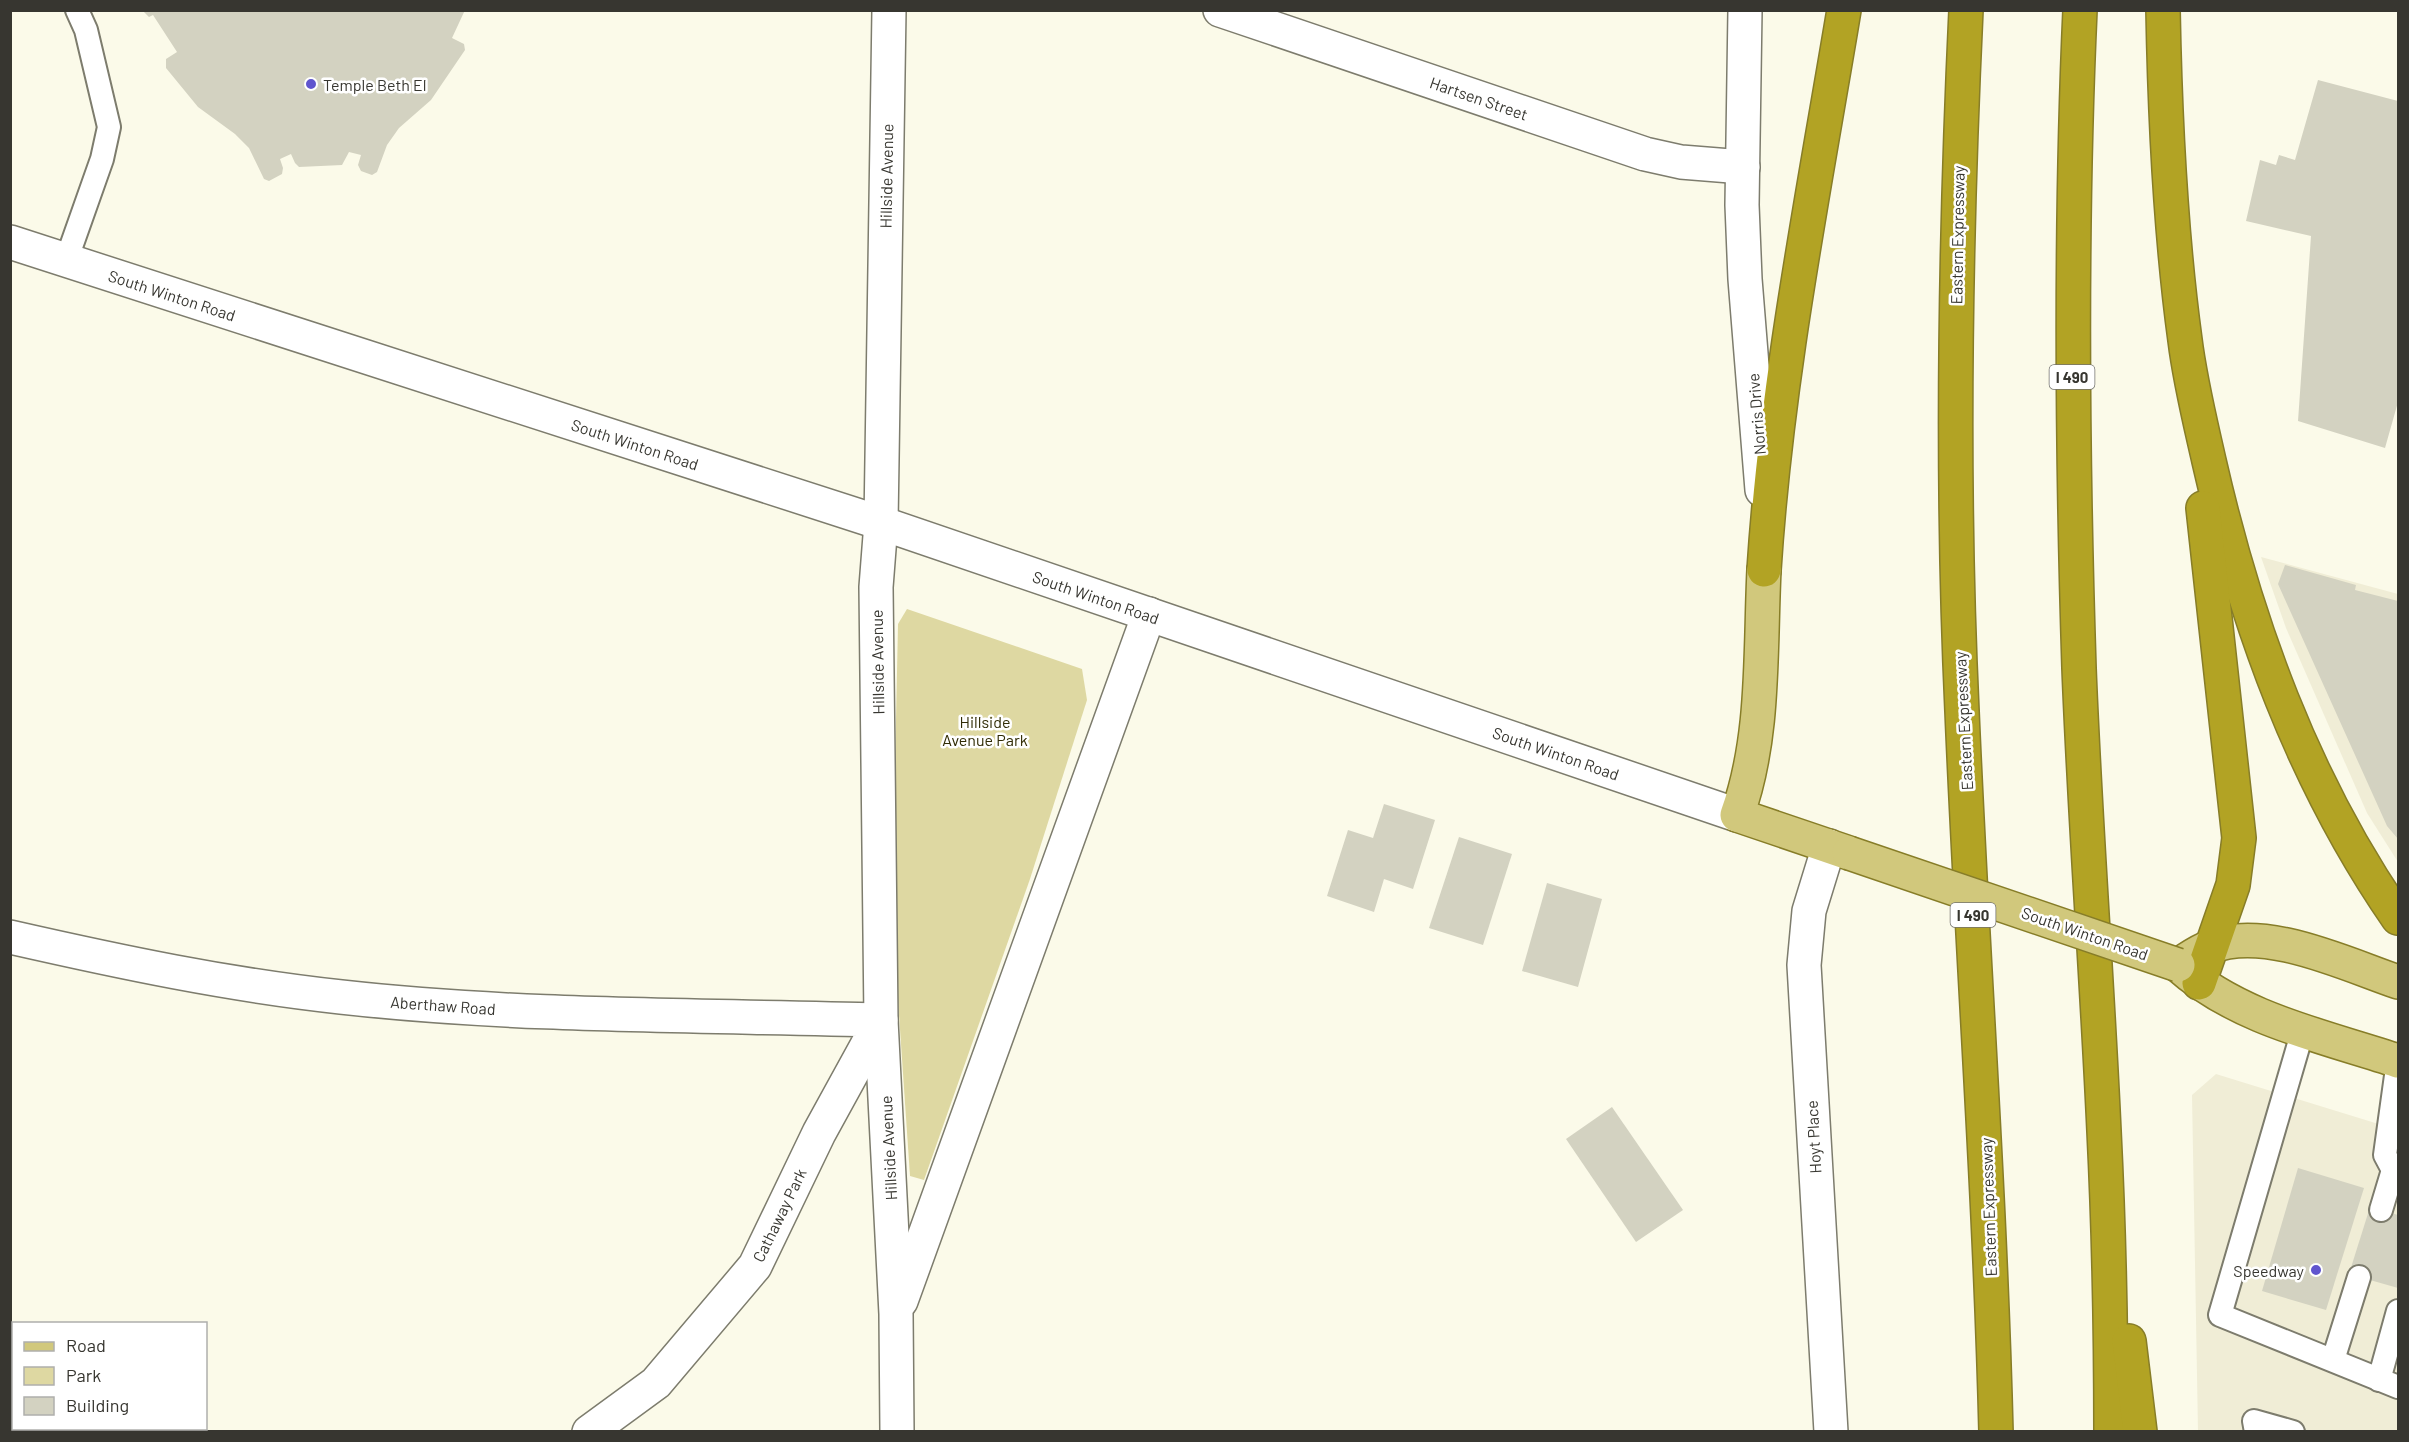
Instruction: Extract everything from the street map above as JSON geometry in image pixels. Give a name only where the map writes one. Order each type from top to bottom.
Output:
[{"type":"highway","points":[[1764,570],[1769,490],[1786,366],[1844,10]]},
{"type":"highway","name":"Eastern Expressway","points":[[1966,10],[1956,241],[1955,477],[1962,710],[1988,1181],[1996,1431]]},
{"type":"highway","name":"I 490","points":[[2080,10],[2072,278],[2074,511],[2082,743],[2104,1134],[2112,1431]]},
{"type":"highway","points":[[2163,10],[2168,168],[2239,838],[2234,885],[2212,946]]},
{"type":"highway","points":[[2185,342],[2222,514],[2251,614],[2271,670],[2296,734],[2328,801],[2371,877],[2398,918]]},
{"type":"highway","points":[[2104,1134],[2140,1431]]},
{"type":"main road","name":"Norris Drive","points":[[1737,815],[1750,772],[1757,718],[1764,570]]},
{"type":"main road","name":"South Winton Road","points":[[1737,815],[1839,849],[2188,974],[2223,998],[2246,1009],[2398,1061]]},
{"type":"main road","points":[[2188,974],[2212,946],[2247,940],[2282,943],[2398,982]]},
{"type":"street","name":"Hillside Avenue","points":[[889,10],[881,523],[876,587],[881,1020],[896,1314],[897,1431]]},
{"type":"street","name":"Hartsen Street","points":[[1220,10],[1645,154],[1699,165],[1743,166]]},
{"type":"street","name":"Norris Drive","points":[[1745,10],[1743,166],[1745,279],[1762,486],[1764,570]]},
{"type":"street","name":"South Winton Road","points":[[10,242],[881,523],[1737,815]]},
{"type":"street","name":"Hillside Avenue","points":[[896,1314],[1149,614]]},
{"type":"street","name":"Hoyt Place","points":[[1831,1431],[1803,965],[1809,911],[1839,849]]},
{"type":"street","name":"Aberthaw Road","points":[[10,937],[146,968],[341,997],[541,1012],[881,1020]]},
{"type":"street","name":"Cathaway Park","points":[[589,1431],[656,1383],[754,1266],[819,1133],[881,1020]]},
{"type":"lane","points":[[66,261],[102,159],[109,127],[86,30],[77,10]]},
{"type":"lane","points":[[2303,1030],[2220,1315],[2389,1383],[2398,1311]]},
{"type":"lane","points":[[2381,1210],[2396,1172],[2385,1155],[2398,1061]]},
{"type":"lane","points":[[2333,1360],[2359,1277]]},
{"type":"lane","points":[[2256,1431],[2254,1421],[2293,1431]]},
{"type":"shaded area","points":[[2261,557],[2398,594],[2398,862],[2367,813],[2286,628]]},
{"type":"shaded area","points":[[2216,1074],[2398,1130],[2398,1431],[2198,1431],[2192,1095]]},
{"type":"green space","name":"Hillside Avenue Park","points":[[907,609],[1082,669],[1087,700],[1030,879],[924,1180],[910,1176],[892,912],[898,624]]},
{"type":"building","name":"Temple Beth El","points":[[142,10],[465,10],[452,38],[464,44],[465,50],[431,100],[399,128],[387,145],[377,172],[372,175],[361,171],[358,165],[361,155],[349,152],[342,165],[299,167],[291,154],[280,159],[282,174],[269,181],[264,179],[249,148],[235,134],[198,107],[166,68],[166,59],[177,52],[153,15],[149,17]]},
{"type":"building","points":[[2318,80],[2398,101],[2398,402],[2385,448],[2298,421],[2311,236],[2246,221],[2260,160],[2276,165],[2279,155],[2295,160]]},
{"type":"building","points":[[2285,565],[2356,585],[2355,590],[2398,601],[2398,839],[2387,826],[2278,584]]},
{"type":"building","points":[[1384,804],[1435,820],[1413,889],[1384,879],[1374,912],[1327,896],[1348,830],[1373,838]]},
{"type":"building","points":[[1459,837],[1512,854],[1483,945],[1429,928]]},
{"type":"building","points":[[1547,883],[1602,899],[1578,987],[1522,971]]},
{"type":"building","points":[[1612,1107],[1683,1210],[1636,1242],[1566,1139]]},
{"type":"building","points":[[2298,1168],[2364,1188],[2326,1310],[2262,1291]]},
{"type":"building","points":[[2370,1207],[2398,1215],[2398,1288],[2349,1274]]},
{"type":"place","name":"Temple Beth El","points":[[311,84]]},
{"type":"place","name":"Speedway","points":[[2316,1270]]}]
